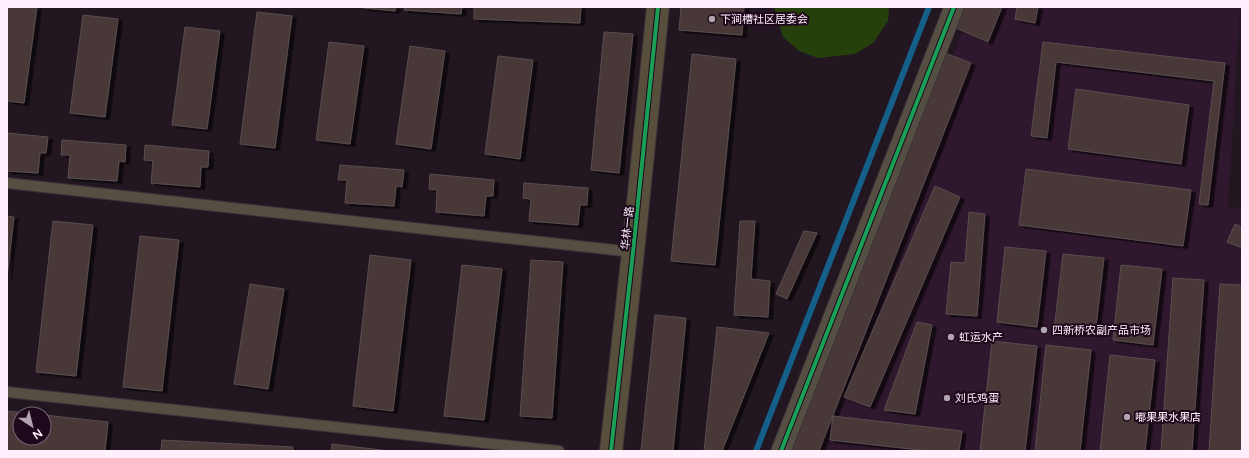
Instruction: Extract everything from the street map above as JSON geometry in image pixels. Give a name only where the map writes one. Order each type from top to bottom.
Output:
[{"type":"street","name":"华林一路","points":[[611,451],[634,252],[658,7]]},
{"type":"street","points":[[781,451],[954,7]]},
{"type":"lane","points":[[7,183],[634,252]]},
{"type":"lane","points":[[7,392],[559,451]]},
{"type":"shaded area","name":"四新桥农副产品市场","points":[[972,7],[1240,7],[1228,207],[1242,208],[1242,451],[800,451]]},
{"type":"green space","points":[[774,7],[889,7],[888,21],[873,43],[855,54],[818,58],[799,51],[783,37]]},
{"type":"building","points":[[7,7],[37,7],[24,103],[7,101]]},
{"type":"building","points":[[364,7],[396,7],[395,11]]},
{"type":"building","points":[[405,7],[462,7],[461,14],[404,10]]},
{"type":"building","points":[[474,7],[581,7],[580,23],[474,19]]},
{"type":"building","name":"下涧槽社区居委会","points":[[681,7],[744,7],[742,35],[679,30]]},
{"type":"building","points":[[964,7],[1002,7],[988,42],[956,28]]},
{"type":"building","points":[[1017,7],[1038,7],[1035,23],[1015,19]]},
{"type":"building","points":[[257,12],[292,16],[275,148],[240,144]]},
{"type":"building","points":[[83,15],[118,19],[105,117],[70,113]]},
{"type":"building","points":[[185,27],[220,31],[207,129],[172,125]]},
{"type":"building","points":[[604,32],[633,34],[619,173],[591,170]]},
{"type":"building","points":[[329,42],[364,46],[350,144],[316,140]]},
{"type":"building","points":[[1043,42],[1225,63],[1208,205],[1199,204],[1214,81],[1056,62],[1047,138],[1031,136]]},
{"type":"building","points":[[410,46],[445,51],[431,149],[396,144]]},
{"type":"building","points":[[945,53],[971,63],[819,451],[789,451]]},
{"type":"building","points":[[692,54],[736,59],[715,265],[671,261]]},
{"type":"building","points":[[498,56],[533,60],[520,159],[485,154]]},
{"type":"building","points":[[1076,89],[1189,105],[1181,164],[1068,149]]},
{"type":"building","points":[[7,133],[48,137],[46,153],[40,153],[38,173],[7,171]]},
{"type":"building","points":[[62,140],[126,145],[125,162],[119,161],[117,181],[68,178],[70,155],[61,155]]},
{"type":"building","points":[[145,145],[209,151],[208,167],[201,167],[200,187],[151,183],[153,161],[144,160]]},
{"type":"building","points":[[340,165],[404,170],[402,187],[396,186],[394,206],[345,203],[347,180],[338,180]]},
{"type":"building","points":[[1026,169],[1191,190],[1183,246],[1019,225]]},
{"type":"building","points":[[430,174],[494,180],[493,196],[486,196],[484,216],[436,212],[437,190],[429,189]]},
{"type":"building","points":[[524,183],[588,188],[587,205],[580,205],[578,225],[529,221],[531,199],[523,198]]},
{"type":"building","points":[[935,186],[960,197],[870,407],[844,397]]},
{"type":"building","points":[[969,212],[985,214],[977,316],[946,314],[951,262],[965,263]]},
{"type":"building","points":[[7,216],[14,217],[7,277]]},
{"type":"building","points":[[53,221],[93,225],[76,376],[36,372]]},
{"type":"building","points":[[740,221],[755,221],[751,279],[770,281],[768,317],[734,315]]},
{"type":"building","points":[[1235,224],[1242,227],[1242,248],[1227,242]]},
{"type":"building","points":[[804,231],[817,233],[787,299],[776,294]]},
{"type":"building","points":[[140,236],[179,240],[162,391],[123,387]]},
{"type":"building","points":[[1005,247],[1046,251],[1037,327],[997,322]]},
{"type":"building","points":[[1063,254],[1104,258],[1095,334],[1054,330]]},
{"type":"building","points":[[370,255],[411,260],[393,411],[353,406]]},
{"type":"building","points":[[531,260],[563,262],[552,418],[520,416]]},
{"type":"building","points":[[462,265],[502,269],[484,420],[444,416]]},
{"type":"building","points":[[1121,265],[1162,269],[1153,345],[1113,340]]},
{"type":"building","points":[[1173,278],[1204,280],[1192,451],[1161,451]]},
{"type":"building","points":[[250,284],[284,289],[268,389],[234,384]]},
{"type":"building","points":[[1220,284],[1242,285],[1241,451],[1209,451]]},
{"type":"building","points":[[655,315],[686,318],[673,451],[641,451]]},
{"type":"building","points":[[917,322],[932,325],[915,414],[884,410]]},
{"type":"building","points":[[717,327],[769,333],[722,451],[704,451]]},
{"type":"building","points":[[992,341],[1037,346],[1025,451],[980,451]]},
{"type":"building","points":[[1046,345],[1091,350],[1080,451],[1035,451]]},
{"type":"building","points":[[1110,355],[1155,360],[1145,451],[1100,451]]},
{"type":"building","points":[[7,411],[12,412],[12,446],[52,446],[52,416],[108,422],[105,451],[7,451]]},
{"type":"building","points":[[833,416],[962,431],[959,451],[929,451],[830,440]]},
{"type":"building","points":[[162,440],[293,447],[293,451],[161,451]]},
{"type":"building","points":[[332,444],[389,451],[331,451]]},
{"type":"waterway","points":[[756,451],[929,7]]},
{"type":"cycle path","points":[[611,451],[658,7]]},
{"type":"cycle path","points":[[781,451],[954,7]]},
{"type":"place","name":"下涧槽社区居委会","points":[[712,19]]},
{"type":"place","name":"四新桥农副产品市场","points":[[1044,330]]},
{"type":"place","name":"虹运水产","points":[[951,337]]},
{"type":"place","name":"刘氏鸡蛋","points":[[947,398]]},
{"type":"place","name":"嘟果果水果店","points":[[1127,417]]}]
